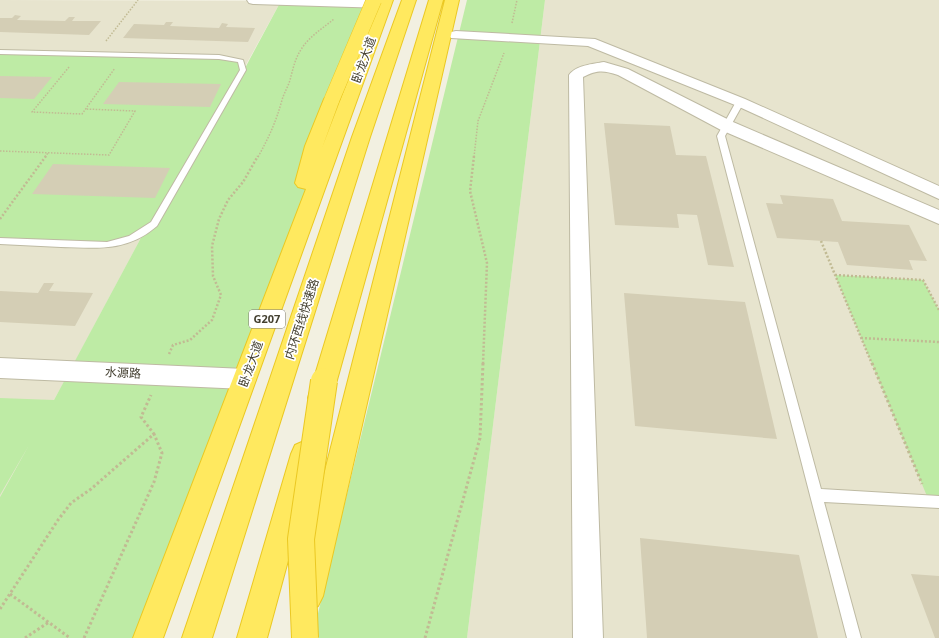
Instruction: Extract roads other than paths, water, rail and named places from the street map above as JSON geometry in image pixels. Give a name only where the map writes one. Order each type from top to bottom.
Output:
[{"type":"highway","name":"内环西线快速路","points":[[197,638],[356,152],[409,0]]},
{"type":"highway","points":[[252,638],[324,381],[436,0]]},
{"type":"highway","points":[[298,638],[411,175],[456,9],[464,0]]},
{"type":"highway","points":[[262,335],[314,146],[332,99],[382,1]]},
{"type":"highway","name":"卧龙大道","points":[[148,638],[262,335],[382,1]]},
{"type":"highway","points":[[411,175],[456,36],[456,9]]},
{"type":"highway","points":[[305,638],[301,539],[324,381]]},
{"type":"street","points":[[253,0],[344,2],[382,1]]},
{"type":"street","points":[[456,36],[590,42],[740,102],[939,193]]},
{"type":"street","points":[[588,638],[576,75],[586,70],[604,66],[623,72],[727,126],[939,217]]},
{"type":"street","name":"水源路","points":[[0,368],[245,379]]},
{"type":"lane","points":[[0,52],[219,57],[241,61],[243,70],[154,224],[143,234],[123,242],[107,245],[0,241]]},
{"type":"lane","points":[[740,102],[722,136],[854,638]]},
{"type":"lane","points":[[816,495],[934,501]]}]
